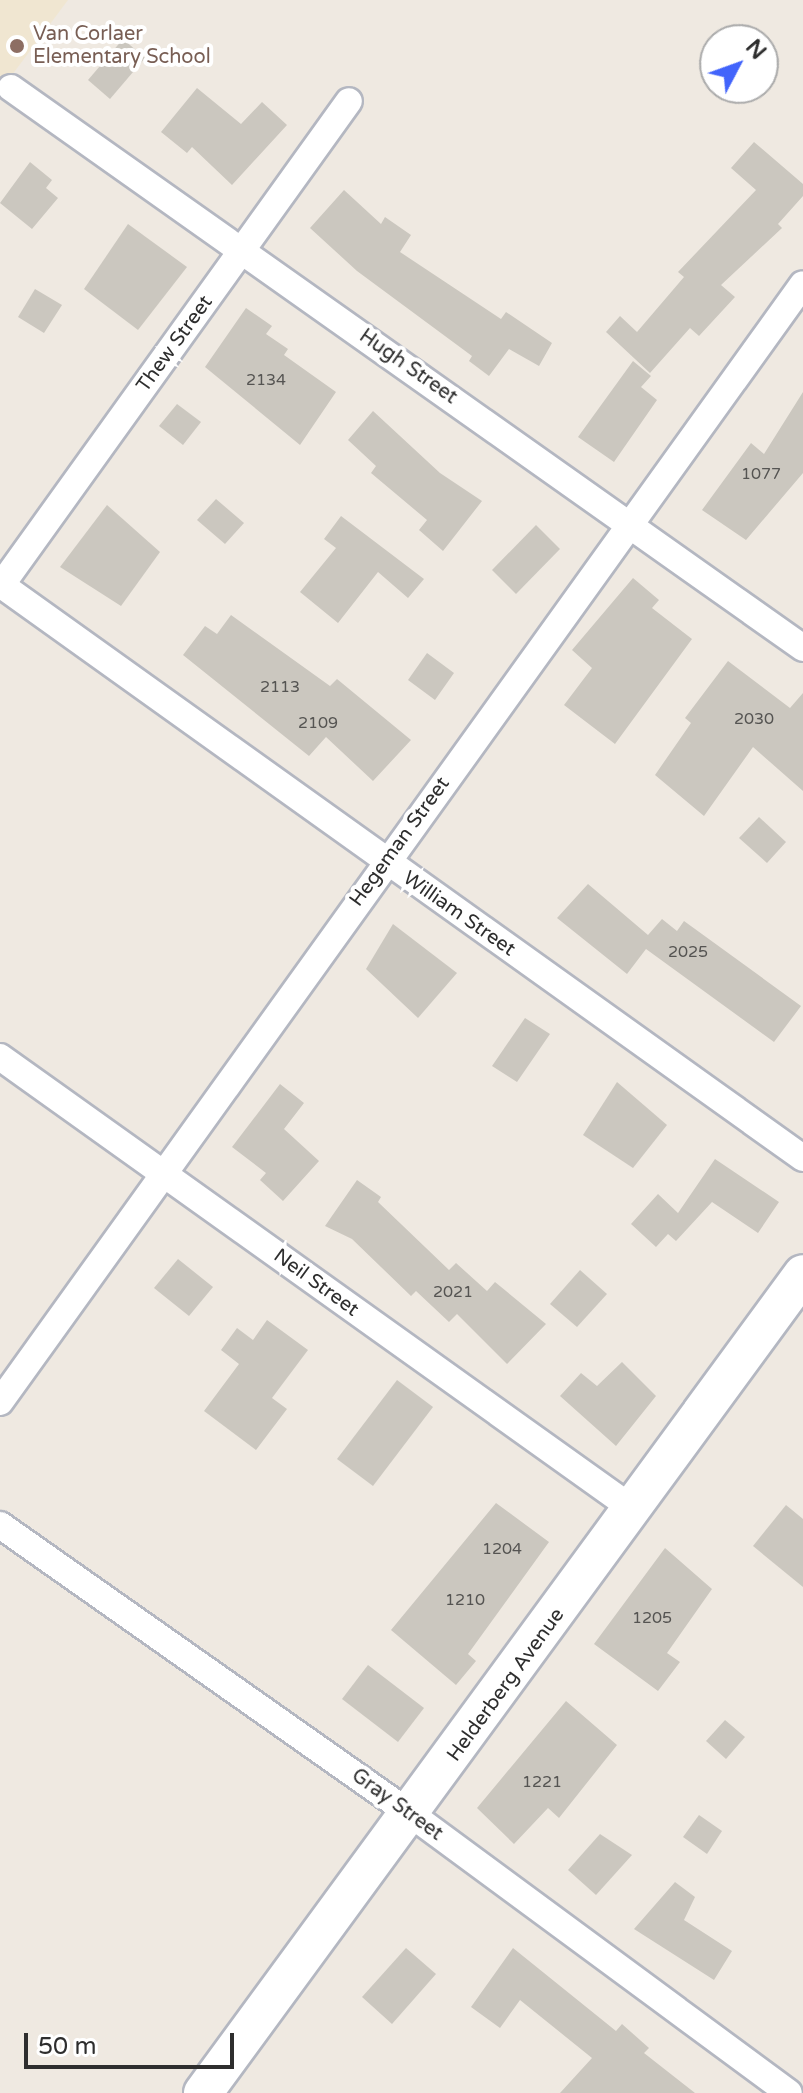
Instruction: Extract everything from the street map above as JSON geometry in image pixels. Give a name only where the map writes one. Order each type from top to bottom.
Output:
[{"type":"street","name":"Hugh Street","points":[[11,88],[803,648]]},
{"type":"street","name":"Thew Street","points":[[0,586],[349,101]]},
{"type":"street","name":"Hegeman Street","points":[[0,1402],[803,284]]},
{"type":"street","name":"William Street","points":[[0,586],[803,1158]]},
{"type":"street","name":"Neil Street","points":[[0,1057],[633,1509]]},
{"type":"street","name":"Helderberg Avenue","points":[[217,2089],[258,2022],[412,1815],[803,1274]]},
{"type":"street","name":"Gray Street","points":[[0,1525],[412,1815],[789,2093]]},
{"type":"shaded area","name":"Van Corlaer Elementary School","points":[[0,0],[68,0],[0,91]]},
{"type":"building","points":[[123,39],[145,58],[110,99],[88,80]]},
{"type":"building","points":[[197,88],[241,124],[262,102],[287,125],[232,185],[192,147],[187,153],[161,132]]},
{"type":"building","points":[[754,142],[803,184],[803,196],[778,224],[782,228],[721,285],[735,297],[699,336],[690,328],[650,373],[606,332],[620,316],[637,332],[684,277],[678,272],[756,190],[731,168]]},
{"type":"building","points":[[30,162],[52,180],[46,188],[58,198],[32,229],[0,203]]},
{"type":"building","points":[[344,190],[381,224],[385,217],[411,235],[400,252],[501,319],[506,312],[552,343],[539,366],[509,349],[489,376],[469,361],[472,356],[357,271],[310,228]]},
{"type":"building","points":[[128,224],[187,267],[138,330],[84,289]]},
{"type":"building","points":[[35,289],[62,305],[44,333],[18,317]]},
{"type":"building","points":[[246,308],[272,326],[266,334],[288,349],[284,355],[336,392],[300,445],[205,367]]},
{"type":"building","points":[[633,361],[651,376],[641,387],[657,400],[614,462],[578,437]]},
{"type":"building","points":[[803,392],[803,473],[746,540],[702,510],[751,443],[764,454]]},
{"type":"building","points":[[177,404],[201,422],[183,445],[159,426]]},
{"type":"building","points":[[373,411],[440,473],[482,501],[443,551],[419,530],[427,520],[371,473],[376,466],[348,440]]},
{"type":"building","points":[[216,499],[244,523],[225,544],[197,520]]},
{"type":"building","points":[[107,505],[160,552],[121,606],[60,567]]},
{"type":"building","points":[[341,516],[424,579],[408,598],[378,572],[338,623],[300,592],[336,548],[324,539]]},
{"type":"building","points":[[536,525],[560,549],[516,594],[492,570]]},
{"type":"building","points":[[633,578],[659,600],[652,608],[692,639],[615,744],[564,705],[592,668],[572,650]]},
{"type":"building","points":[[231,615],[330,686],[337,679],[411,740],[373,781],[326,737],[309,756],[183,655],[205,626],[217,634]]},
{"type":"building","points":[[427,653],[454,673],[435,700],[408,680]]},
{"type":"building","points":[[728,661],[790,708],[803,693],[803,791],[753,747],[704,816],[655,775],[691,723],[685,718]]},
{"type":"building","points":[[759,817],[786,842],[767,863],[739,838]]},
{"type":"building","points":[[588,884],[648,935],[662,919],[677,931],[684,921],[801,1006],[774,1042],[646,949],[627,974],[557,918]]},
{"type":"building","points":[[393,924],[457,973],[418,1018],[366,969]]},
{"type":"building","points":[[525,1018],[550,1034],[517,1082],[492,1066]]},
{"type":"building","points":[[617,1082],[667,1125],[633,1168],[583,1135]]},
{"type":"building","points":[[280,1084],[304,1103],[284,1129],[319,1161],[283,1201],[260,1180],[266,1173],[232,1147]]},
{"type":"building","points":[[715,1159],[779,1202],[758,1233],[712,1202],[676,1241],[668,1234],[656,1247],[631,1224],[658,1194],[678,1213]]},
{"type":"building","points":[[357,1180],[381,1197],[378,1202],[449,1270],[456,1263],[487,1291],[495,1282],[546,1324],[507,1364],[457,1314],[449,1322],[416,1291],[411,1296],[352,1239],[325,1226]]},
{"type":"building","points":[[178,1259],[213,1287],[189,1316],[154,1288]]},
{"type":"building","points":[[580,1270],[607,1294],[577,1327],[550,1304]]},
{"type":"building","points":[[267,1320],[308,1350],[272,1398],[287,1409],[256,1450],[204,1411],[239,1364],[221,1350],[237,1328],[253,1340]]},
{"type":"building","points":[[622,1362],[656,1396],[616,1446],[560,1396],[581,1373],[597,1386]]},
{"type":"building","points":[[397,1380],[433,1407],[373,1486],[337,1459]]},
{"type":"building","points":[[496,1503],[549,1542],[468,1654],[476,1661],[456,1685],[391,1630]]},
{"type":"building","points":[[786,1505],[803,1519],[803,1587],[753,1546]]},
{"type":"building","points":[[665,1548],[712,1589],[667,1653],[680,1662],[658,1691],[594,1644]]},
{"type":"building","points":[[368,1665],[424,1708],[398,1742],[342,1699]]},
{"type":"building","points":[[566,1701],[617,1745],[559,1818],[548,1808],[514,1844],[477,1808]]},
{"type":"building","points":[[725,1720],[745,1737],[726,1759],[706,1741]]},
{"type":"building","points":[[699,1815],[722,1831],[707,1854],[683,1837]]},
{"type":"building","points":[[600,1834],[632,1855],[596,1895],[568,1870]]},
{"type":"building","points":[[675,1882],[695,1897],[684,1920],[732,1951],[714,1980],[634,1929]]},
{"type":"building","points":[[406,1948],[436,1974],[392,2024],[362,1997]]},
{"type":"building","points":[[513,1948],[616,2031],[622,2024],[649,2048],[644,2053],[695,2093],[560,2093],[592,2058],[520,2000],[500,2028],[471,2007]]},
{"type":"place","name":"Van Corlaer Elementary School","points":[[17,46]]}]
